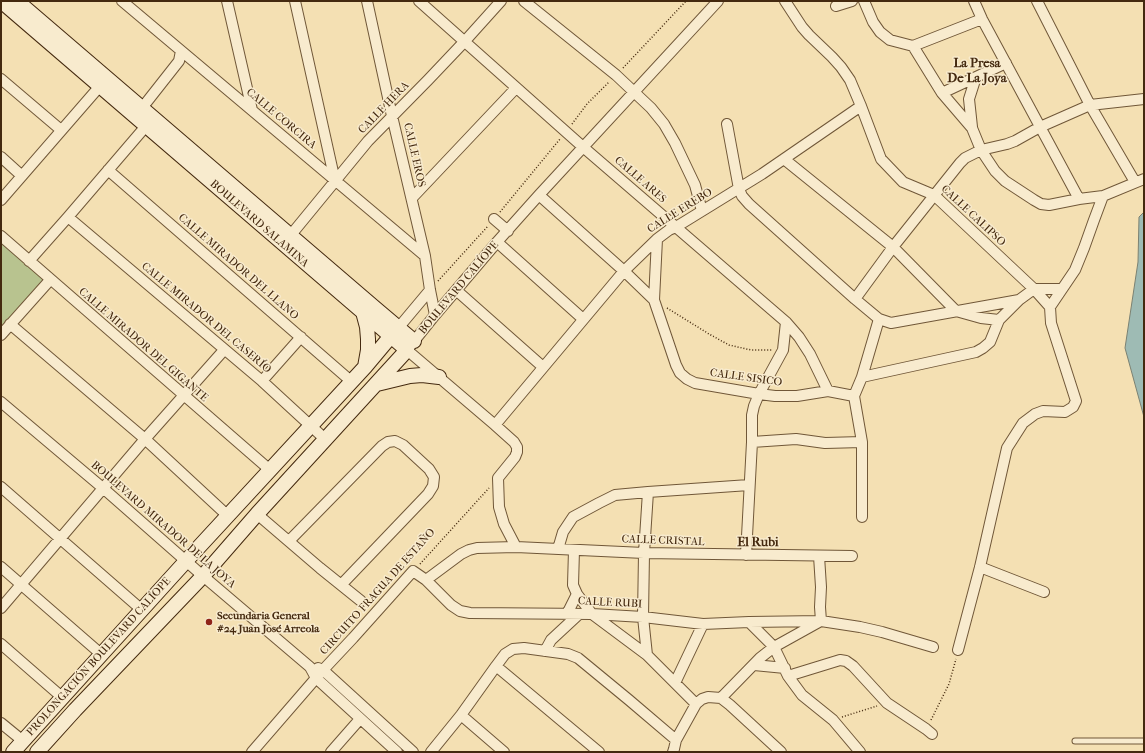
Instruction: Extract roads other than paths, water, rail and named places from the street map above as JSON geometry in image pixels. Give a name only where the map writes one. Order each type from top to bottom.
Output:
[{"type":"street","name":"BOULEVARD SALAMINA","points":[[1,1],[363,312],[394,332]]},
{"type":"street","name":"BOULEVARD SALAMINA","points":[[17,1],[290,236],[411,346],[439,377],[514,442],[517,447],[515,457],[498,478],[499,507],[504,524],[516,547]]},
{"type":"street","name":"CALLE CORCIRA","points":[[122,1],[426,256]]},
{"type":"street","points":[[227,1],[252,110]]},
{"type":"street","points":[[295,1],[335,181]]},
{"type":"street","name":"CALLE EROS","points":[[367,1],[392,116],[426,256],[435,315]]},
{"type":"street","name":"CALLE ARES","points":[[419,1],[583,147],[786,322],[799,337],[810,354],[828,391]]},
{"type":"street","name":"CALLE HERA","points":[[290,236],[368,141],[428,80],[501,1]]},
{"type":"street","points":[[524,1],[616,75],[651,108],[664,124],[675,142],[695,185],[702,211]]},
{"type":"street","name":"BOULEVARD CALÍOPE","points":[[203,576],[257,514],[411,346],[456,290],[539,195],[718,1]]},
{"type":"street","name":"CALLE CALIPSO","points":[[785,1],[809,36],[841,67],[850,80],[881,159],[903,182],[934,195],[1034,289],[1050,306]]},
{"type":"street","points":[[836,6],[852,1]]},
{"type":"street","points":[[864,1],[873,22],[880,32],[890,40],[913,46],[982,19]]},
{"type":"street","points":[[974,1],[982,19],[1079,199]]},
{"type":"street","points":[[976,77],[969,99],[972,128],[981,150],[995,171],[1005,181],[1041,204],[1049,205],[1103,196],[1140,180],[1090,105],[1042,2]]},
{"type":"street","points":[[913,46],[942,93],[972,128]]},
{"type":"street","points":[[142,108],[180,61],[181,51]]},
{"type":"street","points":[[942,93],[1006,63]]},
{"type":"street","points":[[1,79],[61,130]]},
{"type":"street","points":[[1,200],[100,86]]},
{"type":"street","points":[[412,198],[516,88]]},
{"type":"street","points":[[855,299],[934,195],[960,163],[971,154],[1007,144],[1040,127],[1090,105],[1144,99]]},
{"type":"street","name":"CALLE EREBO","points":[[495,425],[624,271],[657,238],[739,189],[861,106]]},
{"type":"street","points":[[727,124],[739,189],[742,196],[749,204],[879,319],[892,323],[1019,300]]},
{"type":"street","points":[[29,261],[146,126]]},
{"type":"street","points":[[1,157],[22,176]]},
{"type":"street","points":[[784,159],[893,247],[956,311],[981,318],[999,320]]},
{"type":"street","name":"CALLE MIRADOR DEL LLANO","points":[[108,170],[352,382]]},
{"type":"street","points":[[539,195],[654,300]]},
{"type":"street","points":[[958,650],[980,567],[1007,448],[1023,423],[1034,414],[1043,411],[1065,412],[1074,407],[1076,400],[1051,323],[1050,306],[1075,270],[1103,196]]},
{"type":"street","name":"CALLE MIRADOR DEL CASERÍO","points":[[68,217],[262,381],[325,439]]},
{"type":"street","points":[[494,219],[508,231]]},
{"type":"street","name":"CALLE MIRADOR DEL GIGANTE","points":[[1,236],[270,470]]},
{"type":"street","points":[[654,300],[657,238]]},
{"type":"street","points":[[497,242],[583,320]]},
{"type":"street","points":[[1,335],[50,280]]},
{"type":"street","points":[[862,377],[976,352],[990,342],[999,320],[1019,300],[1034,289],[1062,289]]},
{"type":"street","points":[[186,561],[352,382],[430,290]]},
{"type":"street","points":[[456,290],[543,367]]},
{"type":"street","name":"CALLE SISICO","points":[[654,300],[676,365],[680,373],[695,383],[775,396],[797,396],[828,391],[854,396]]},
{"type":"street","points":[[363,312],[368,338],[368,350],[365,367]]},
{"type":"street","points":[[862,517],[862,442],[854,396],[862,377],[879,319]]},
{"type":"street","points":[[746,555],[752,415],[759,394],[783,350],[786,322]]},
{"type":"street","points":[[10,324],[145,439],[228,516]]},
{"type":"street","points":[[262,381],[301,337]]},
{"type":"street","points":[[1,608],[104,489],[145,439],[224,350]]},
{"type":"street","points":[[377,384],[410,376],[422,375],[439,377]]},
{"type":"street","name":"BOULEVARD MIRADOR DE LA JOYA","points":[[1,402],[310,667],[316,678],[398,752]]},
{"type":"street","points":[[752,442],[796,439],[826,444],[862,442]]},
{"type":"street","points":[[289,541],[382,446],[388,442],[396,441],[403,445],[429,469],[434,477],[433,486],[428,494],[341,585]]},
{"type":"street","points":[[558,549],[563,532],[573,517],[615,495],[749,485]]},
{"type":"street","points":[[1,487],[142,610]]},
{"type":"street","points":[[647,655],[643,617],[644,553],[648,492]]},
{"type":"street","points":[[257,514],[361,601]]},
{"type":"street","name":"CALLE CRISTAL","points":[[426,580],[461,554],[477,548],[516,547],[644,553],[852,556]]},
{"type":"street","points":[[574,550],[573,585],[577,594],[592,614],[647,655],[696,704]]},
{"type":"street","points":[[721,698],[774,646],[821,621],[819,556]]},
{"type":"street","name":"PROLONGACIÓN BOULEVARD CALÍOPE","points":[[13,752],[186,561]]},
{"type":"street","points":[[1,566],[101,654]]},
{"type":"street","points":[[980,567],[1044,592]]},
{"type":"street","name":"CALLE RUBI","points":[[413,571],[426,580],[451,605],[460,611],[470,613],[592,614],[643,617],[703,624],[821,621],[875,630],[933,647]]},
{"type":"street","name":"CIRCUITO FRAGUA DE ESTAÑO","points":[[252,752],[323,670],[413,571]]},
{"type":"street","name":"PROLONGACIÓN BOULEVARD CALÍOPE","points":[[37,752],[203,576]]},
{"type":"street","points":[[567,614],[577,594]]},
{"type":"street","points":[[545,651],[551,640],[579,614]]},
{"type":"street","points":[[749,622],[774,646],[786,672],[802,695],[842,729],[855,750]]},
{"type":"street","points":[[675,683],[703,624]]},
{"type":"street","points":[[1,644],[63,698]]},
{"type":"street","points":[[431,752],[461,715],[506,654],[513,649],[524,648],[568,654],[578,658],[676,740]]},
{"type":"street","points":[[754,665],[786,672],[840,660],[846,662],[853,666],[887,703],[929,731]]},
{"type":"street","points":[[496,666],[599,752]]},
{"type":"street","name":"BOULEVARD MIRADOR DE LA JOYA","points":[[310,667],[323,670],[413,752]]},
{"type":"street","points":[[673,752],[676,740],[696,704],[702,699],[708,697],[721,698],[781,752]]},
{"type":"street","points":[[461,715],[504,752]]},
{"type":"street","points":[[331,752],[360,719]]},
{"type":"street","points":[[1,722],[23,741]]},
{"type":"lane","points":[[1075,741],[1144,741]]},
{"type":"water","points":[[1144,212],[1144,417],[1125,348],[1138,262],[1139,217]]},
{"type":"place","name":"Secundaria General #24 Juan José Arreola","points":[[209,622]]},
{"type":"district","name":"La Presa De La Joya","points":[[977,72]]},
{"type":"district","name":"El Rubi","points":[[758,543]]}]
